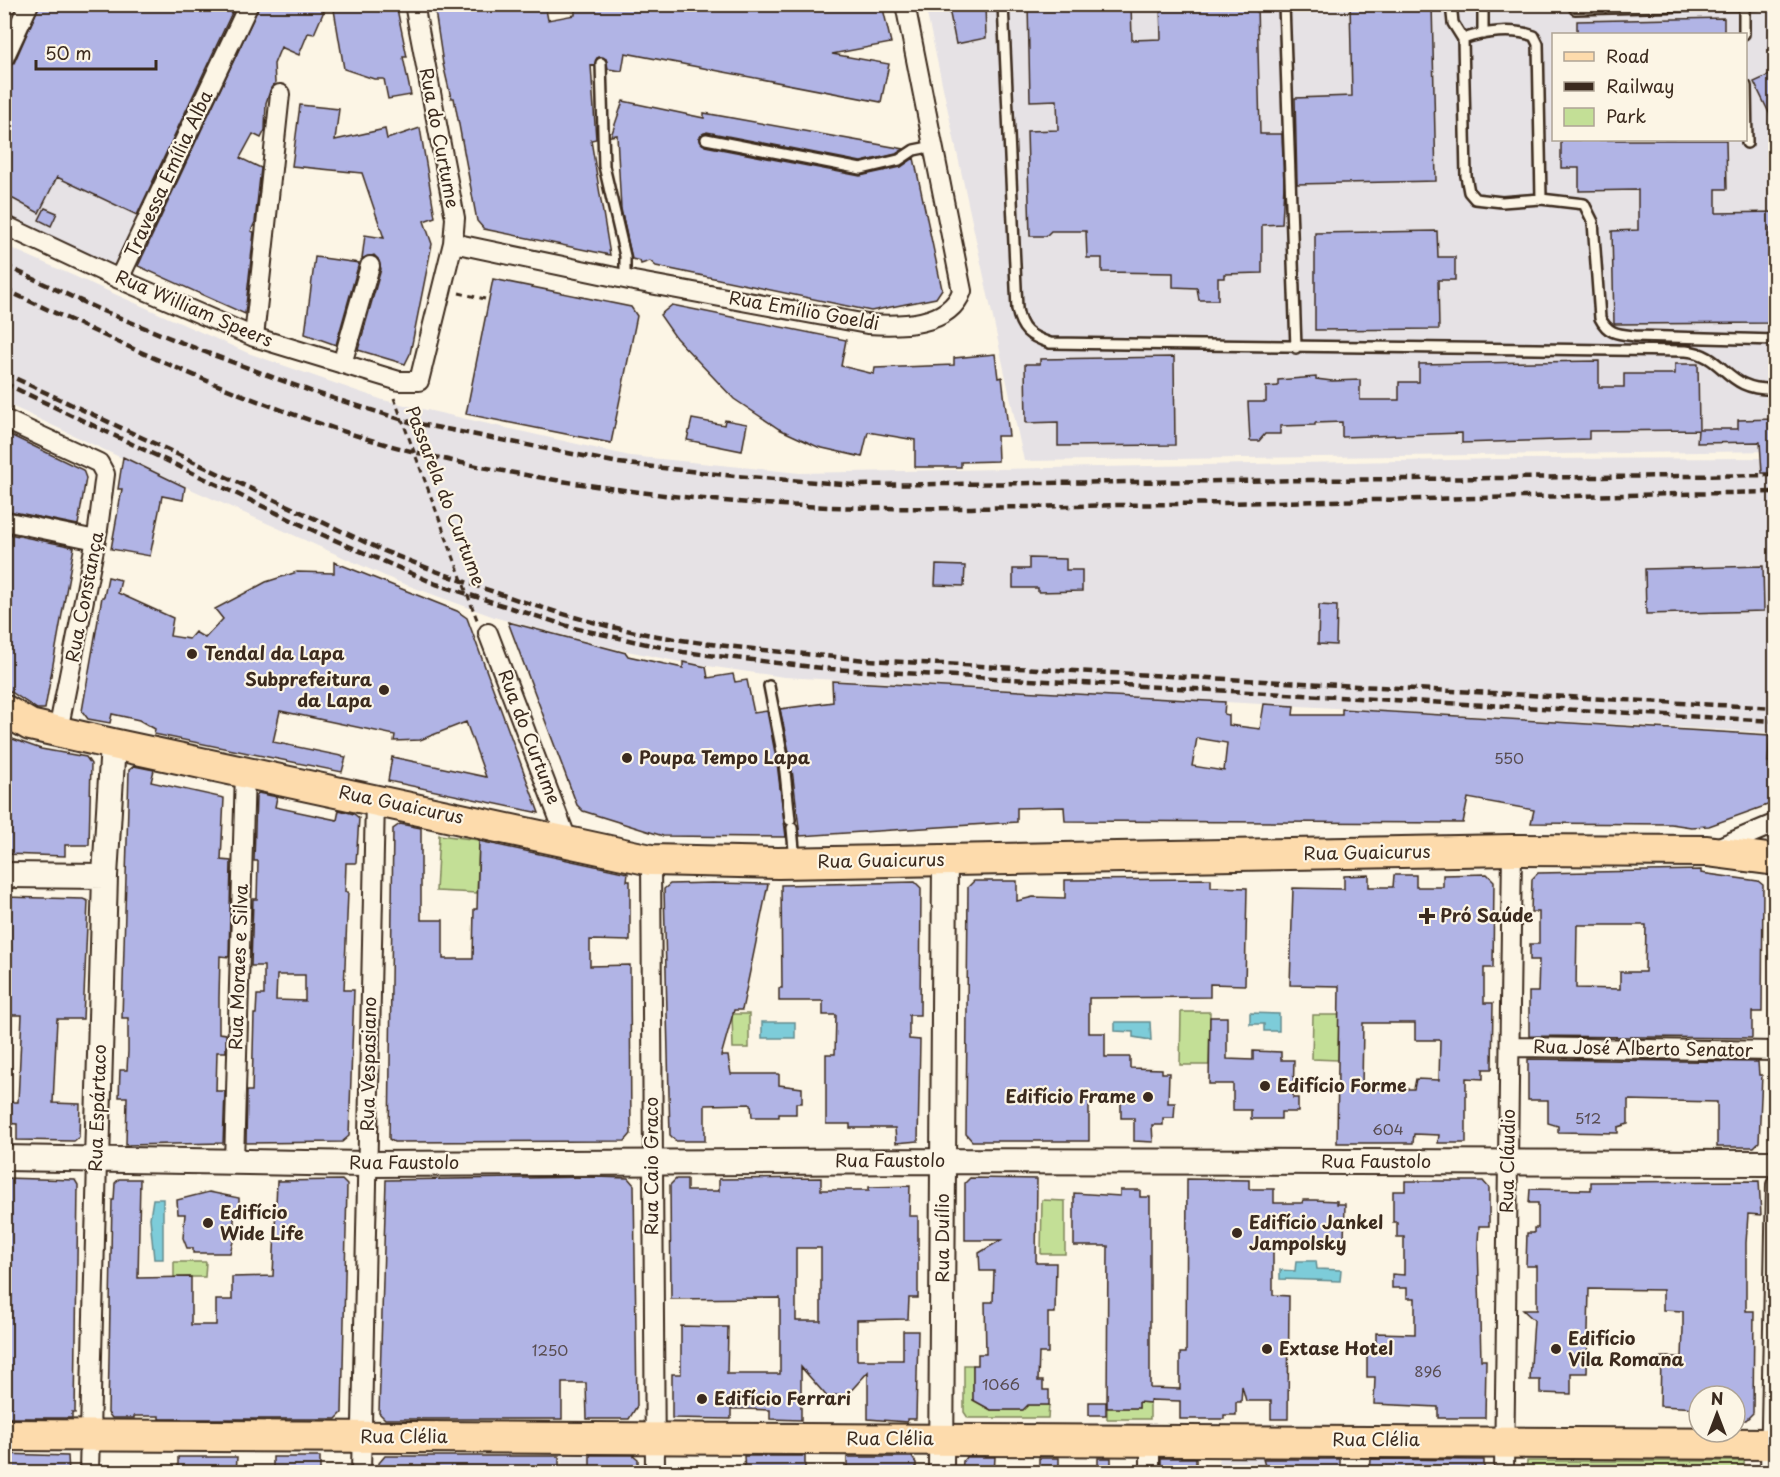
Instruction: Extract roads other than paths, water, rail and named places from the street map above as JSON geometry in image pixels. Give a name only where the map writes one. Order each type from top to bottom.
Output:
[{"type":"main road","name":"Rua Guaicurus","points":[[4,710],[30,725],[651,860],[795,862],[1512,850],[1707,851],[1776,860]]},
{"type":"main road","name":"Rua Clélia","points":[[4,1435],[1504,1441],[1772,1453]]},
{"type":"street","points":[[4,58],[29,4]]},
{"type":"street","name":"Travessa Emília Alba","points":[[119,279],[249,4]]},
{"type":"street","name":"Rua do Curtume","points":[[414,4],[454,218],[453,243],[422,377]]},
{"type":"street","name":"Rua Emílio Goeldi","points":[[453,243],[625,279],[867,324],[906,324],[939,317],[952,309],[962,291],[905,4]]},
{"type":"street","points":[[254,337],[280,94]]},
{"type":"street","name":"Rua William Speers","points":[[4,225],[119,279],[254,337],[408,382],[419,381],[422,377]]},
{"type":"street","points":[[342,364],[370,266]]},
{"type":"street","name":"Rua Constança","points":[[5,419],[99,462],[105,474],[96,540],[58,731]]},
{"type":"street","points":[[4,521],[96,540]]},
{"type":"street","name":"Rua do Curtume","points":[[488,633],[568,842]]},
{"type":"street","name":"Rua Espártaco","points":[[89,1473],[105,876],[113,744]]},
{"type":"street","name":"Rua Moraes e Silva","points":[[234,1162],[245,771]]},
{"type":"street","name":"Rua Vespasiano","points":[[361,1473],[375,800]]},
{"type":"street","points":[[1707,851],[1776,823]]},
{"type":"street","name":"Rua Cláudio","points":[[1504,1473],[1512,850]]},
{"type":"street","name":"Rua Caio Graco","points":[[651,860],[651,1162],[655,1473]]},
{"type":"street","name":"Rua Duílio","points":[[941,1473],[945,860]]},
{"type":"street","points":[[4,875],[105,876]]},
{"type":"street","name":"Rua José Alberto Senator","points":[[1510,1047],[1776,1051]]},
{"type":"street","name":"Rua Faustolo","points":[[4,1158],[366,1164],[943,1161],[1776,1163]]},
{"type":"street","points":[[1772,1453],[1776,1185]]},
{"type":"street","points":[[1150,1440],[1150,1473]]},
{"type":"lane","points":[[1003,4],[1017,309],[1020,325],[1028,335],[1050,343],[1296,348],[1686,351],[1709,357],[1745,387],[1759,390],[1776,389]]},
{"type":"lane","points":[[1284,4],[1296,348]]},
{"type":"lane","points":[[1451,4],[1453,23],[1463,39],[1466,176],[1469,192],[1475,199],[1502,202],[1541,199],[1574,201],[1584,204],[1593,222],[1600,318],[1606,329],[1614,333],[1635,336],[1776,340]]},
{"type":"lane","points":[[1483,4],[1483,34]]},
{"type":"lane","points":[[1575,9],[1757,4]]},
{"type":"lane","points":[[1744,6],[1744,33]]},
{"type":"lane","points":[[1463,39],[1483,34],[1524,32],[1534,36],[1538,44],[1541,199]]},
{"type":"lane","points":[[601,63],[604,166],[625,256],[625,279]]},
{"type":"lane","points":[[706,139],[861,168],[899,160],[914,150],[934,146]]},
{"type":"lane","points":[[769,686],[784,762],[795,862]]},
{"type":"water","points":[[1250,1013],[1279,1014],[1279,1031],[1264,1031],[1264,1024],[1250,1024]]},
{"type":"water","points":[[762,1022],[795,1022],[795,1038],[762,1038]]},
{"type":"water","points":[[1115,1022],[1150,1022],[1151,1040],[1133,1037],[1133,1032],[1115,1031]]},
{"type":"water","points":[[153,1199],[163,1199],[163,1259],[154,1259],[150,1218]]},
{"type":"water","points":[[1296,1261],[1316,1261],[1317,1269],[1341,1270],[1340,1281],[1280,1279],[1280,1270],[1295,1271]]},
{"type":"railway","points":[[4,265],[98,309],[313,392],[410,422],[619,463],[735,476],[855,485],[1776,475]]},
{"type":"railway","points":[[4,289],[172,366],[286,412],[344,432],[462,463],[641,492],[750,503],[856,508],[1776,492]]},
{"type":"railway","points":[[4,373],[384,551],[523,602],[580,619],[640,633],[737,647],[866,660],[1776,708]]},
{"type":"railway","points":[[4,383],[323,535],[436,584],[574,628],[683,652],[830,669],[1776,721]]},
{"type":"place","name":"Tendal da Lapa","points":[[192,654]]},
{"type":"place","name":"Subprefeitura da Lapa","points":[[384,690]]},
{"type":"place","name":"Poupa Tempo Lapa","points":[[627,758]]},
{"type":"place","name":"Pró Saúde","points":[[1427,916]]},
{"type":"place","name":"Edifício Forme","points":[[1265,1086]]},
{"type":"place","name":"Edifício Frame","points":[[1148,1097]]},
{"type":"place","name":"Edifício Wide Life","points":[[208,1223]]},
{"type":"place","name":"Edifício Jankel Jampolsky","points":[[1237,1233]]},
{"type":"place","name":"Extase Hotel","points":[[1267,1349]]},
{"type":"place","name":"Edifício Vila Romana","points":[[1556,1349]]},
{"type":"place","name":"Edifício Ferrari","points":[[702,1399]]}]
